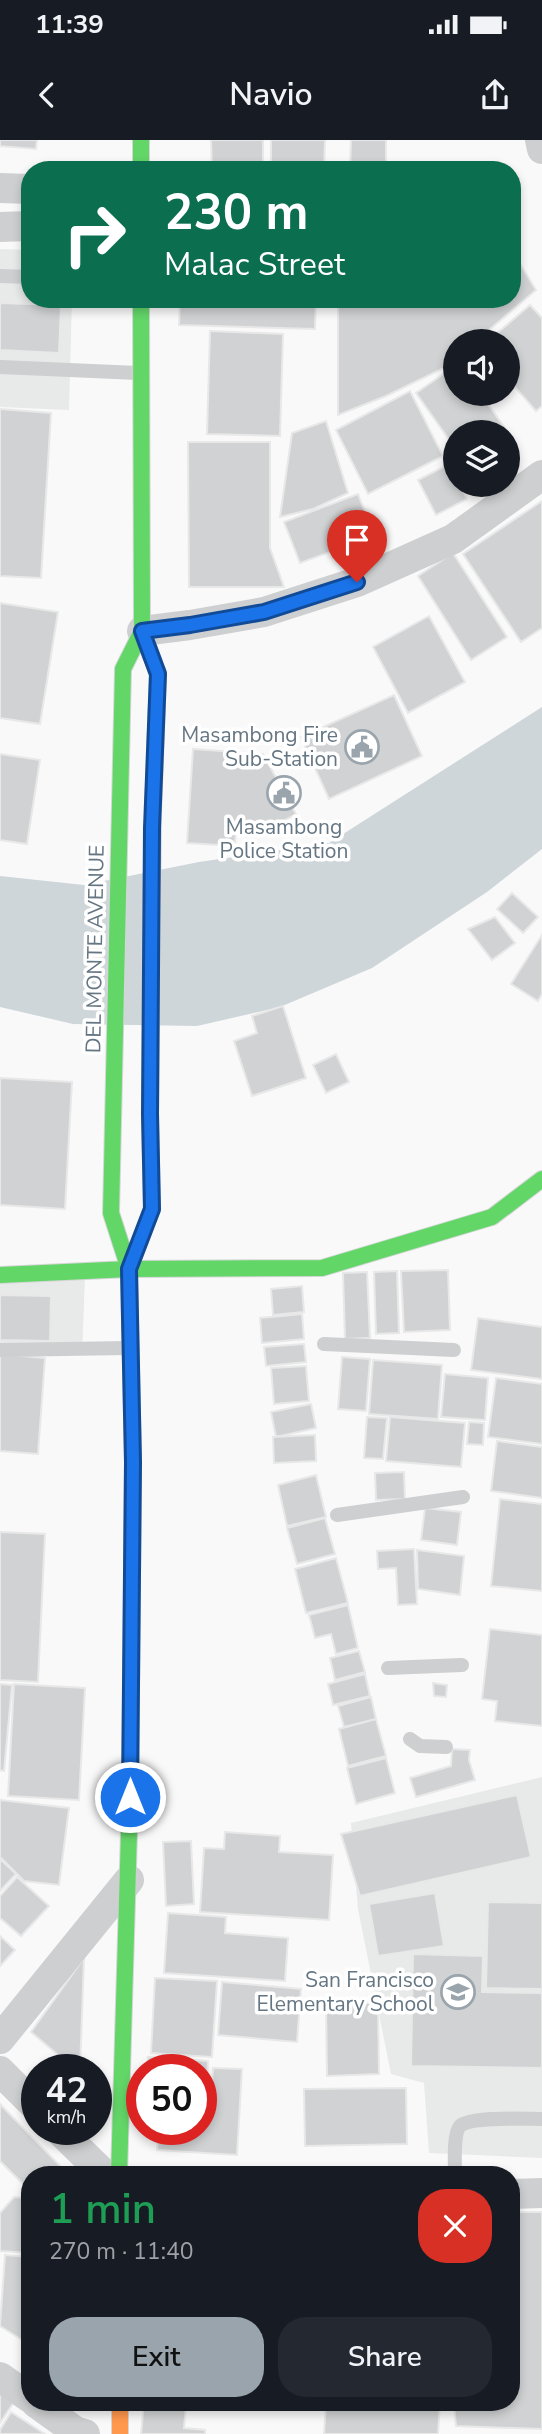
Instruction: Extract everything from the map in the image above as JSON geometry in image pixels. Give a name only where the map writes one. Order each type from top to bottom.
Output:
[{"type":"main road","points":[[141,140],[141,161]]},
{"type":"main road","name":"DEL MONTE AVENUE","points":[[129,1269],[152,1209],[152,828],[158,674],[142,631],[141,308]]},
{"type":"main road","name":"DEL MONTE AVENUE","points":[[119,2166],[129,1880],[133,1462],[129,1269],[111,1213],[123,669],[142,631]]},
{"type":"main road","points":[[492,1217],[542,1179]]},
{"type":"main road","points":[[0,1275],[129,1269],[322,1268],[492,1217],[517,1215]]},
{"type":"main road","points":[[120,2411],[120,2434]]},
{"type":"street","points":[[540,140],[542,149]]},
{"type":"street","points":[[0,188],[21,189]]},
{"type":"street","points":[[0,227],[21,226]]},
{"type":"street","points":[[142,631],[264,612],[357,582],[453,539],[542,475]]},
{"type":"street","points":[[0,2039],[129,1880]]},
{"type":"street","points":[[0,2071],[21,2092]]},
{"type":"street","points":[[74,2145],[96,2166]]},
{"type":"street","points":[[520,2194],[542,2193]]},
{"type":"street","points":[[0,2377],[21,2392]]},
{"type":"street","points":[[47,2411],[75,2431],[85,2434]]},
{"type":"lane","points":[[0,276],[21,277]]},
{"type":"lane","points":[[0,367],[142,373]]},
{"type":"lane","points":[[324,1345],[454,1350]]},
{"type":"lane","points":[[0,1350],[131,1348]]},
{"type":"lane","points":[[337,1515],[463,1497]]},
{"type":"lane","points":[[388,1668],[462,1665]]},
{"type":"lane","points":[[410,1740],[420,1746],[446,1747]]},
{"type":"lane","points":[[455,2166],[456,2134],[460,2126],[471,2121],[542,2119]]},
{"type":"shaded area","points":[[0,249],[21,250],[21,308],[72,308],[69,410],[0,407]]},
{"type":"shaded area","points":[[542,707],[542,849],[487,892],[372,968],[280,1007],[197,1026],[73,1024],[0,1007],[0,876],[84,885],[199,862],[329,843]]},
{"type":"shaded area","points":[[85,1276],[82,1355],[0,1352],[0,1278]]},
{"type":"shaded area","name":"San Francisco Elementary School","points":[[542,1777],[542,2158],[429,2153],[424,2083],[391,2074],[358,1909],[351,1823]]},
{"type":"building","points":[[0,140],[37,140],[36,149],[0,146]]},
{"type":"building","points":[[211,140],[263,140],[263,161],[212,161]]},
{"type":"building","points":[[271,140],[325,140],[324,161],[271,161]]},
{"type":"building","points":[[351,140],[386,140],[386,161],[350,161]]},
{"type":"building","points":[[521,265],[536,290],[521,303]]},
{"type":"building","points":[[0,303],[21,304],[21,308],[61,308],[59,353],[0,350]]},
{"type":"building","points":[[530,305],[542,318],[542,406],[536,411],[520,393],[520,329],[502,329]]},
{"type":"building","points":[[180,308],[316,308],[315,329],[179,325]]},
{"type":"building","points":[[338,308],[515,308],[490,329],[443,329],[443,368],[338,415]]},
{"type":"building","points":[[210,331],[283,334],[280,436],[207,434]]},
{"type":"building","points":[[443,374],[443,406],[490,406],[499,420],[443,420],[443,431],[416,393]]},
{"type":"building","points":[[410,391],[443,456],[368,494],[336,430]]},
{"type":"building","points":[[0,409],[51,413],[41,578],[0,576]]},
{"type":"building","points":[[326,421],[348,493],[313,509],[280,517],[292,433]]},
{"type":"building","points":[[188,442],[270,442],[270,548],[284,587],[189,587]]},
{"type":"building","points":[[443,467],[443,497],[467,499],[436,515],[418,480]]},
{"type":"building","points":[[358,494],[374,536],[300,563],[284,522]]},
{"type":"building","points":[[542,501],[542,628],[521,642],[463,554]]},
{"type":"building","points":[[453,553],[507,637],[471,660],[418,576]]},
{"type":"building","points":[[0,603],[58,612],[40,724],[0,718]]},
{"type":"building","points":[[429,616],[465,682],[408,713],[373,647]]},
{"type":"building","name":"Masambong Fire Sub-Station","points":[[394,695],[422,756],[329,799],[301,737]]},
{"type":"building","points":[[193,749],[263,754],[296,814],[271,828],[236,826],[235,846],[187,843]]},
{"type":"building","points":[[0,754],[40,760],[27,844],[0,840]]},
{"type":"building","points":[[512,893],[538,917],[523,933],[497,909]]},
{"type":"building","points":[[495,917],[515,943],[492,960],[468,929]]},
{"type":"building","points":[[542,935],[542,994],[538,1001],[511,984]]},
{"type":"building","points":[[283,1006],[306,1078],[252,1096],[234,1041],[257,1033],[252,1016]]},
{"type":"building","points":[[336,1054],[349,1082],[326,1093],[313,1065]]},
{"type":"building","points":[[0,1078],[72,1082],[65,1209],[0,1205]]},
{"type":"building","points":[[448,1270],[450,1330],[404,1332],[401,1271]]},
{"type":"building","points":[[397,1271],[399,1333],[376,1334],[374,1272]]},
{"type":"building","points":[[367,1272],[370,1338],[345,1339],[343,1273]]},
{"type":"building","points":[[302,1286],[304,1312],[273,1315],[271,1289]]},
{"type":"building","points":[[0,1295],[51,1296],[50,1341],[0,1340]]},
{"type":"building","points":[[302,1314],[304,1339],[262,1343],[260,1318]]},
{"type":"building","points":[[478,1318],[542,1327],[542,1379],[471,1370]]},
{"type":"building","points":[[304,1344],[306,1362],[266,1366],[264,1347]]},
{"type":"building","points":[[0,1354],[45,1358],[38,1454],[0,1451]]},
{"type":"building","points":[[342,1357],[370,1359],[366,1411],[338,1409]]},
{"type":"building","points":[[373,1360],[442,1365],[438,1419],[369,1414]]},
{"type":"building","points":[[306,1366],[309,1401],[274,1404],[271,1368]]},
{"type":"building","points":[[445,1374],[488,1378],[485,1420],[441,1417]]},
{"type":"building","points":[[496,1378],[542,1384],[542,1444],[488,1437]]},
{"type":"building","points":[[311,1404],[316,1428],[276,1437],[271,1412]]},
{"type":"building","points":[[367,1417],[387,1418],[383,1459],[364,1458]]},
{"type":"building","points":[[390,1417],[465,1423],[461,1467],[386,1461]]},
{"type":"building","points":[[469,1422],[484,1423],[483,1445],[467,1444]]},
{"type":"building","points":[[315,1435],[316,1461],[274,1463],[273,1437]]},
{"type":"building","points":[[497,1441],[542,1447],[542,1498],[491,1491]]},
{"type":"building","points":[[404,1472],[405,1499],[376,1500],[375,1473]]},
{"type":"building","points":[[316,1475],[326,1517],[287,1526],[278,1485]]},
{"type":"building","points":[[500,1499],[542,1504],[542,1591],[491,1586]]},
{"type":"building","points":[[425,1508],[461,1512],[457,1545],[421,1540]]},
{"type":"building","points":[[325,1518],[335,1554],[297,1564],[287,1528]]},
{"type":"building","points":[[0,1532],[45,1534],[38,1682],[0,1680]]},
{"type":"building","points":[[414,1549],[417,1604],[398,1605],[396,1568],[378,1569],[377,1551]]},
{"type":"building","points":[[417,1550],[464,1556],[460,1595],[418,1589]]},
{"type":"building","points":[[336,1558],[348,1603],[306,1613],[295,1569]]},
{"type":"building","points":[[348,1605],[358,1648],[336,1654],[331,1634],[315,1638],[309,1615]]},
{"type":"building","points":[[490,1629],[542,1635],[542,1726],[495,1721],[497,1701],[482,1699]]},
{"type":"building","points":[[359,1651],[365,1672],[335,1680],[330,1658]]},
{"type":"building","points":[[365,1674],[370,1696],[333,1705],[328,1684]]},
{"type":"building","points":[[433,1683],[447,1685],[446,1697],[434,1696]]},
{"type":"building","points":[[0,1684],[12,1685],[4,1771],[0,1770]]},
{"type":"building","points":[[14,1684],[85,1688],[79,1800],[8,1796]]},
{"type":"building","points":[[371,1697],[376,1719],[344,1727],[338,1706]]},
{"type":"building","points":[[376,1719],[386,1756],[348,1766],[339,1729]]},
{"type":"building","points":[[452,1749],[470,1750],[469,1760],[475,1780],[416,1797],[410,1778],[451,1766]]},
{"type":"building","points":[[386,1758],[395,1793],[356,1804],[347,1768]]},
{"type":"building","points":[[517,1795],[531,1857],[360,1896],[341,1834]]},
{"type":"building","points":[[0,1800],[69,1808],[59,1885],[24,1881],[0,1857]]},
{"type":"building","points":[[225,1832],[280,1836],[279,1852],[333,1855],[329,1920],[200,1912],[204,1848],[224,1849]]},
{"type":"building","points":[[191,1841],[194,1904],[166,1906],[163,1842]]},
{"type":"building","points":[[0,1859],[16,1874],[0,1891]]},
{"type":"building","points":[[17,1877],[49,1906],[21,1936],[0,1918],[0,1896]]},
{"type":"building","points":[[435,1893],[444,1946],[378,1956],[369,1904]]},
{"type":"building","points":[[488,1902],[542,1903],[542,1989],[486,1988]]},
{"type":"building","points":[[168,1913],[226,1917],[225,1933],[288,1938],[285,1981],[164,1973]]},
{"type":"building","points":[[0,1936],[15,1950],[0,1966]]},
{"type":"building","points":[[413,1954],[483,1956],[482,1992],[542,1993],[542,2068],[411,2066]]},
{"type":"building","points":[[84,1958],[81,2054],[57,2054],[31,2032]]},
{"type":"building","points":[[155,1978],[217,1981],[212,2054],[151,2053]]},
{"type":"building","points":[[222,1982],[301,1989],[297,2042],[218,2035]]},
{"type":"building","points":[[326,2003],[378,2003],[379,2074],[327,2076]]},
{"type":"building","points":[[217,2068],[242,2069],[237,2155],[157,2150],[158,2145],[217,2145]]},
{"type":"building","points":[[406,2088],[407,2144],[305,2146],[304,2089]]},
{"type":"building","points":[[0,2104],[21,2126],[21,2145],[40,2145],[60,2166],[21,2166],[21,2182],[0,2161]]},
{"type":"building","points":[[14,2197],[21,2197],[21,2252],[0,2251],[0,2213]]},
{"type":"building","points":[[520,2212],[542,2212],[542,2429],[456,2426],[455,2411],[520,2411]]},
{"type":"building","points":[[5,2255],[21,2256],[21,2339],[0,2326]]},
{"type":"building","points":[[0,2374],[21,2392],[0,2423]]},
{"type":"building","points":[[143,2411],[185,2411],[184,2428],[205,2430],[205,2434],[141,2434]]},
{"type":"building","points":[[325,2411],[439,2411],[438,2434],[324,2434]]},
{"type":"building","points":[[11,2412],[45,2434],[0,2434]]},
{"type":"traffic: fast","points":[[141,140],[141,161]]},
{"type":"traffic: fast","points":[[141,308],[142,631],[158,674],[153,813]]},
{"type":"traffic: fast","points":[[131,1368],[129,1269],[111,1213],[123,669],[142,631]]},
{"type":"traffic: fast","points":[[0,1275],[129,1269],[322,1268],[492,1217],[542,1179]]},
{"type":"traffic: fast","points":[[119,2166],[130,1798]]},
{"type":"traffic: slow","points":[[129,1269],[152,1209],[150,1114],[153,813]]},
{"type":"traffic: slow","points":[[130,1798],[133,1462],[131,1368]]},
{"type":"traffic: slow","points":[[120,2411],[120,2434]]},
{"type":"place","name":"Masambong Fire Sub-Station","points":[[362,747]]},
{"type":"place","name":"Masambong Police Station","points":[[284,793]]},
{"type":"place","name":"San Francisco Elementary School","points":[[458,1992]]},
{"type":"route","points":[[130,1797],[133,1462],[129,1269],[152,1209],[152,828],[158,674],[142,631],[264,612],[357,582]]}]
